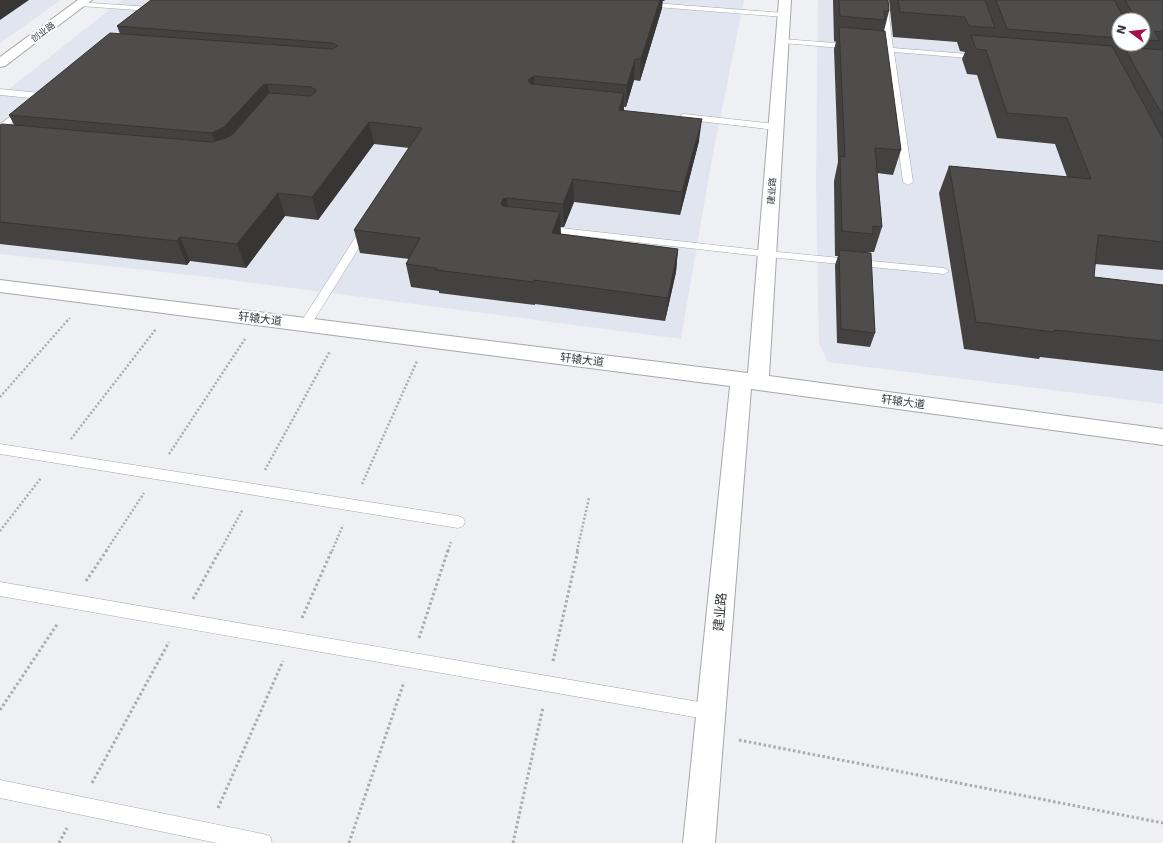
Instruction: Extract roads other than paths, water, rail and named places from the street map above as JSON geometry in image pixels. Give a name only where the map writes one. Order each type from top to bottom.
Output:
[{"type":"street","name":"创业路","points":[[0,63],[83,2]]},
{"type":"street","name":"建业路","points":[[699,843],[710,723],[750,382],[768,254],[785,8]]},
{"type":"street","name":"轩辕大道","points":[[0,286],[750,382],[1163,437]]},
{"type":"lane","points":[[883,0],[908,182]]},
{"type":"lane","points":[[83,2],[153,6],[139,18]]},
{"type":"lane","points":[[634,3],[785,8]]},
{"type":"lane","points":[[782,41],[985,58]]},
{"type":"lane","points":[[0,92],[44,93],[0,128]]},
{"type":"lane","points":[[675,116],[776,127]]},
{"type":"lane","points":[[305,325],[371,220]]},
{"type":"lane","points":[[533,228],[768,254],[944,271]]},
{"type":"lane","points":[[0,449],[458,522]]},
{"type":"lane","points":[[0,589],[293,639],[710,723]]},
{"type":"lane","points":[[0,789],[263,843]]}]
